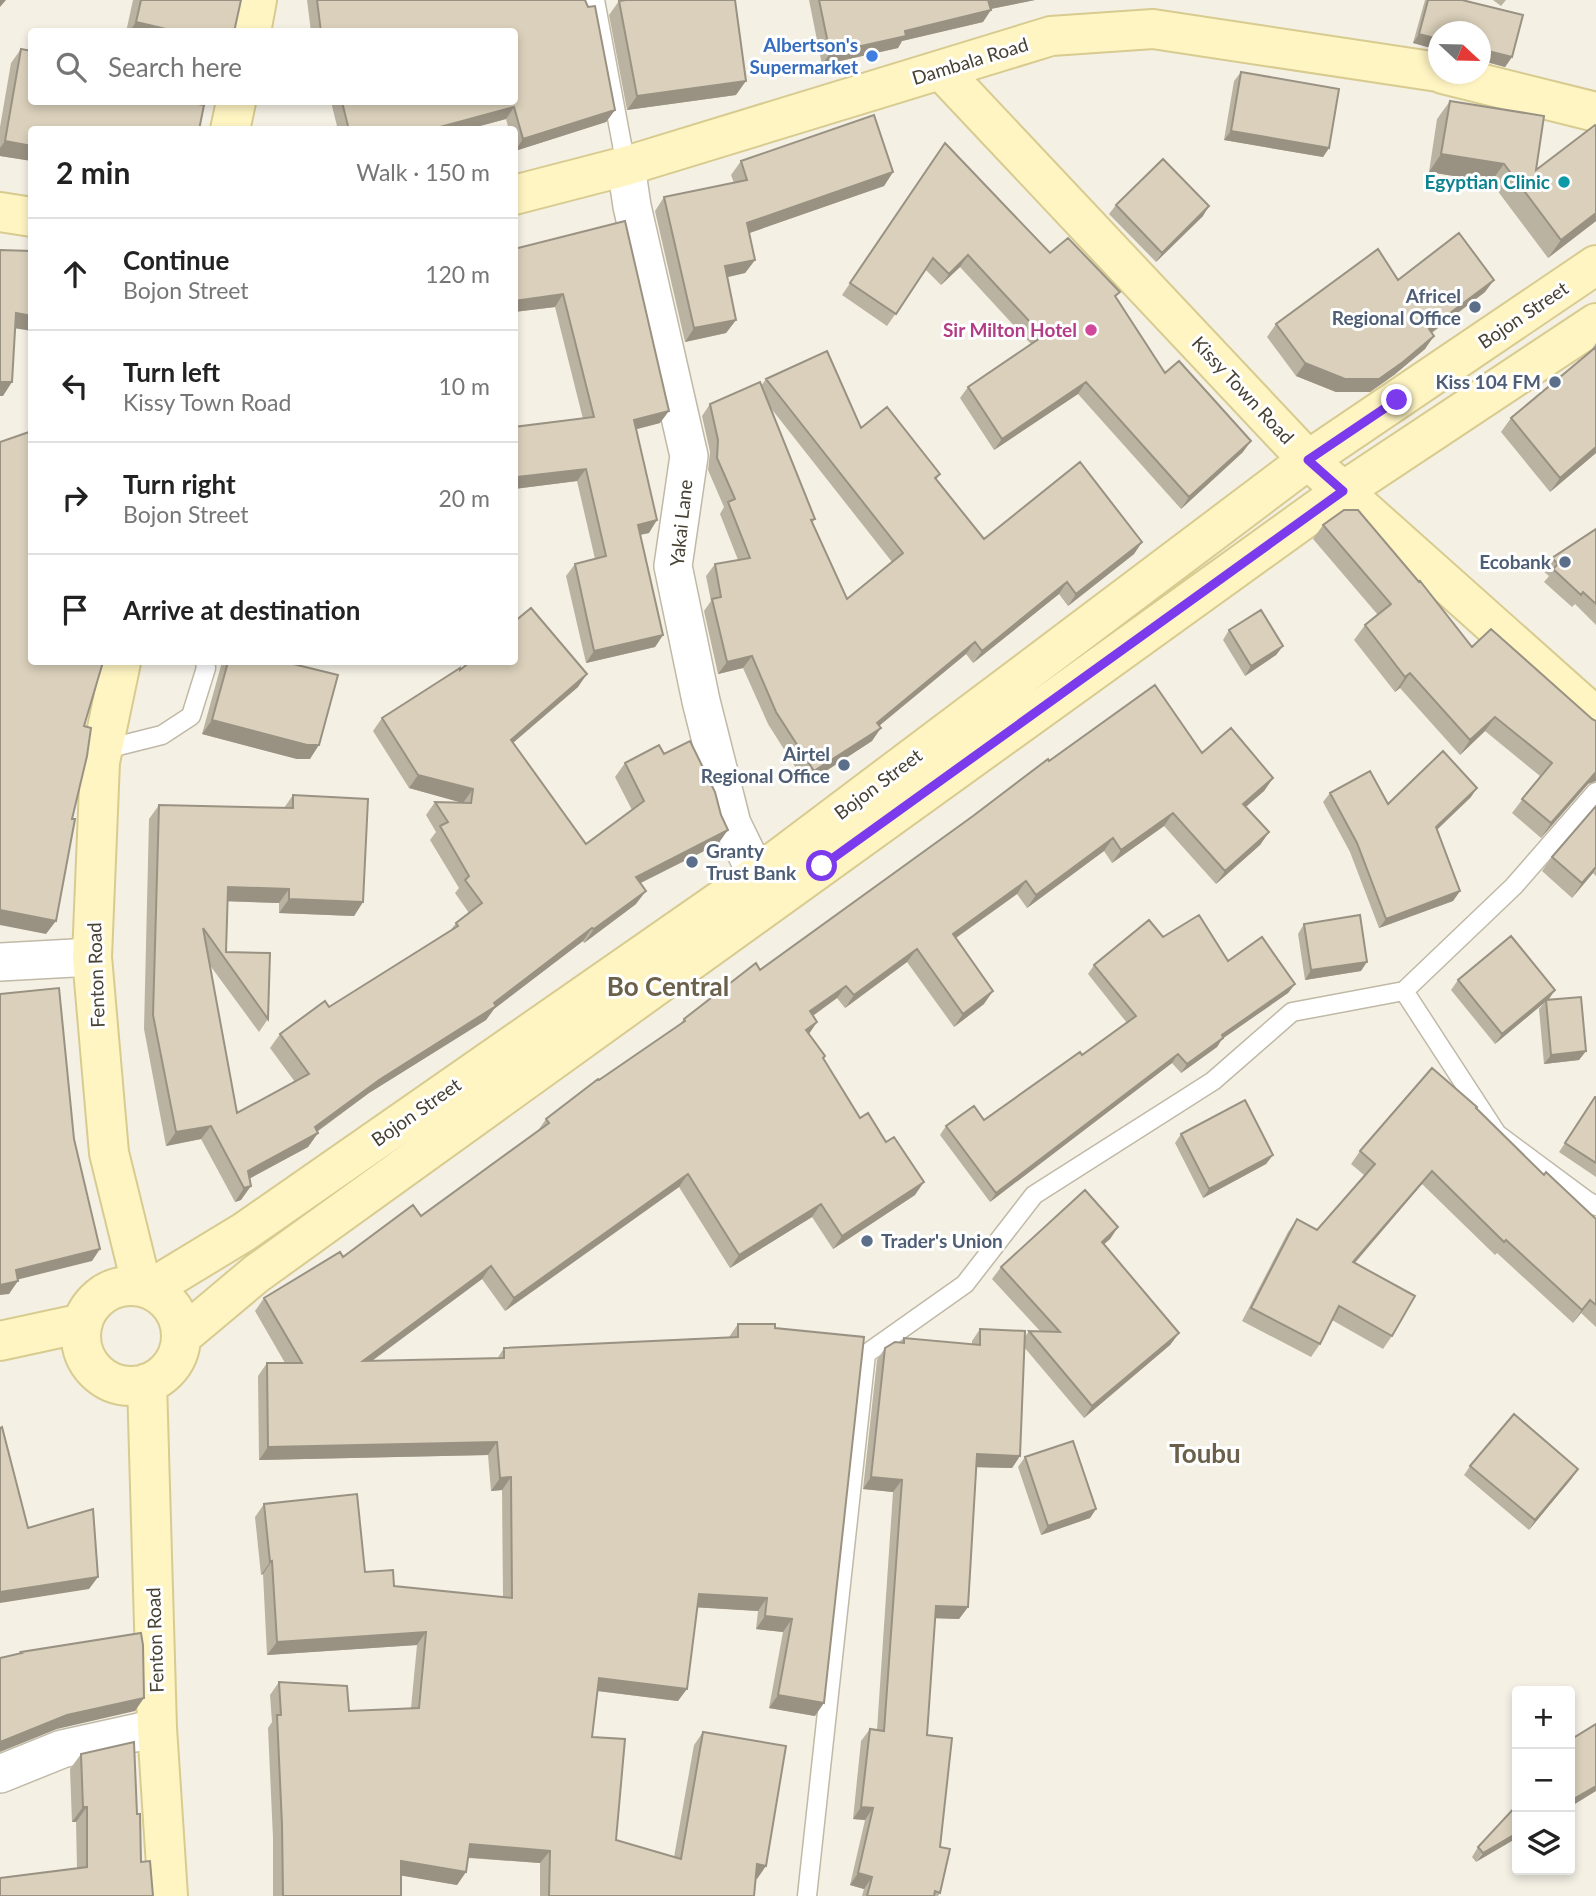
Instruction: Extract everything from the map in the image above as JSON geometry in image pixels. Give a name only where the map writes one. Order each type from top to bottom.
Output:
[{"type":"street","points":[[252,28],[257,0]]},
{"type":"street","name":"Dambala Road","points":[[518,194],[626,166],[1051,36],[1153,29],[1428,71]]},
{"type":"street","name":"Kissy Town Road","points":[[941,70],[1308,460],[1596,717]]},
{"type":"street","name":"Dambala Road","points":[[1485,84],[1596,112]]},
{"type":"street","points":[[231,126],[235,105]]},
{"type":"street","name":"Yakai Lane","points":[[626,166],[632,206],[689,456],[673,566],[701,701],[732,824],[757,875]]},
{"type":"street","points":[[0,212],[28,216]]},
{"type":"street","name":"Bojon Street","points":[[146,1288],[244,1232],[757,875],[1308,460],[1596,265]]},
{"type":"street","name":"Bojon Street","points":[[181,1337],[256,1274],[1343,491],[1596,323]]},
{"type":"street","name":"Fenton Road","points":[[120,665],[100,762],[92,957],[109,1153],[146,1288]]},
{"type":"street","points":[[0,962],[92,957]]},
{"type":"street","points":[[117,1287],[146,1288],[158,1293],[171,1305],[179,1320],[181,1337],[178,1354],[169,1369],[155,1380],[138,1386],[121,1385],[97,1373],[83,1350],[82,1341],[83,1323],[90,1308],[102,1295],[117,1287]]},
{"type":"street","points":[[0,1341],[83,1323]]},
{"type":"street","name":"Fenton Road","points":[[147,1383],[158,1728],[169,1896]]},
{"type":"street","points":[[0,1774],[62,1749],[158,1728]]},
{"type":"lane","points":[[595,0],[626,166]]},
{"type":"lane","points":[[103,750],[162,735],[191,716],[206,665]]},
{"type":"lane","points":[[807,1896],[866,1354],[965,1284],[1034,1195],[1213,1080],[1292,1012],[1404,991],[1514,886],[1596,792]]},
{"type":"lane","points":[[1404,991],[1497,1134],[1596,1206]]},
{"type":"building","points":[[141,0],[241,0],[235,28],[162,28],[136,22]]},
{"type":"building","points":[[317,0],[585,0],[588,7],[595,6],[615,110],[523,139],[514,107],[444,126],[348,126],[343,105],[518,105],[518,28],[320,28]]},
{"type":"building","points":[[735,0],[746,81],[637,96],[619,1]]},
{"type":"building","points":[[819,0],[988,0],[991,10],[905,31],[906,36],[830,53]]},
{"type":"building","points":[[1428,0],[1462,0],[1523,15],[1512,57],[1491,52],[1491,21],[1428,21],[1428,36],[1419,34]]},
{"type":"building","points":[[21,49],[28,50],[28,105],[204,105],[200,126],[28,126],[28,145],[5,141]]},
{"type":"building","points":[[1241,72],[1339,89],[1329,148],[1231,131]]},
{"type":"building","points":[[1450,101],[1544,116],[1536,170],[1595,125],[1596,213],[1561,240],[1504,164],[1441,154]]},
{"type":"building","points":[[874,115],[893,172],[747,223],[755,260],[725,266],[736,320],[694,328],[664,197],[747,180],[741,161]]},
{"type":"building","points":[[945,143],[1050,253],[1068,238],[1120,292],[1115,296],[1165,373],[1179,361],[1251,441],[1189,497],[1086,382],[1002,439],[968,387],[1043,336],[968,255],[949,274],[933,258],[896,314],[850,283]]},
{"type":"building","points":[[1163,159],[1209,206],[1162,253],[1116,205]]},
{"type":"building","points":[[625,221],[669,411],[634,420],[657,520],[638,525],[663,635],[594,651],[575,564],[606,556],[586,469],[518,477],[518,426],[594,417],[563,294],[518,300],[518,248]]},
{"type":"building","points":[[1459,233],[1494,280],[1429,329],[1434,336],[1379,379],[1345,379],[1305,363],[1276,324],[1378,249],[1398,280]]},
{"type":"building","points":[[0,250],[28,251],[28,315],[16,313],[12,382],[0,382]]},
{"type":"building","points":[[1596,347],[1596,447],[1560,478],[1511,418]]},
{"type":"building","points":[[827,351],[861,428],[887,407],[940,474],[935,478],[984,539],[1080,462],[1142,542],[1076,594],[1067,582],[982,651],[975,642],[877,723],[881,728],[814,771],[776,712],[752,656],[727,662],[712,599],[721,597],[715,564],[750,558],[728,502],[735,499],[717,458],[718,440],[710,404],[760,382],[815,519],[811,520],[847,599],[903,553],[766,379]]},
{"type":"building","points":[[28,432],[28,665],[102,665],[84,726],[91,728],[87,756],[72,819],[75,819],[56,921],[0,910],[0,442]]},
{"type":"building","points":[[1344,510],[1358,510],[1420,581],[1472,647],[1491,629],[1596,721],[1596,772],[1551,823],[1522,799],[1552,763],[1495,717],[1470,740],[1410,673],[1405,677],[1365,625],[1391,604],[1323,525]]},
{"type":"building","points":[[1596,529],[1596,604],[1583,592],[1581,595],[1553,569],[1558,564],[1552,558]]},
{"type":"building","points":[[531,608],[587,674],[511,740],[586,844],[644,801],[625,763],[659,745],[664,754],[690,741],[715,792],[728,830],[636,877],[646,891],[592,928],[494,1003],[496,1006],[379,1080],[315,1127],[318,1133],[248,1171],[251,1186],[244,1188],[211,1126],[176,1132],[153,1015],[159,805],[293,808],[293,795],[368,799],[363,902],[289,899],[289,889],[228,887],[226,952],[270,953],[268,1019],[203,928],[237,1113],[309,1074],[280,1034],[325,1001],[329,1007],[458,926],[456,923],[482,903],[465,880],[469,876],[440,826],[448,822],[435,802],[471,803],[473,789],[418,775],[382,718],[466,665],[518,665],[518,619]]},
{"type":"building","points":[[1261,610],[1283,646],[1251,666],[1229,630]]},
{"type":"building","points":[[227,665],[297,665],[338,675],[319,745],[307,745],[212,720]]},
{"type":"building","points":[[1155,685],[1202,753],[1231,728],[1273,778],[1243,804],[1269,832],[1225,871],[1173,813],[1121,850],[1113,838],[1036,895],[1026,881],[953,934],[993,991],[963,1014],[917,949],[854,995],[846,986],[810,1011],[817,1022],[806,1030],[825,1056],[823,1058],[860,1118],[868,1113],[886,1142],[894,1137],[924,1182],[842,1236],[821,1204],[739,1255],[688,1174],[514,1298],[491,1266],[363,1361],[504,1358],[504,1348],[738,1337],[738,1324],[775,1324],[775,1328],[864,1337],[824,1703],[778,1695],[792,1619],[765,1616],[767,1598],[699,1594],[687,1689],[599,1678],[592,1737],[625,1739],[616,1840],[681,1859],[703,1732],[786,1746],[766,1866],[757,1864],[754,1896],[549,1896],[550,1851],[470,1844],[466,1872],[401,1861],[401,1896],[283,1896],[277,1715],[281,1715],[279,1682],[347,1686],[349,1711],[419,1708],[426,1632],[277,1642],[272,1561],[270,1562],[264,1504],[357,1494],[365,1572],[393,1570],[394,1586],[512,1598],[511,1477],[500,1478],[497,1442],[268,1447],[267,1363],[302,1363],[264,1298],[340,1252],[343,1257],[413,1205],[421,1216],[549,1123],[546,1119],[598,1079],[685,1021],[684,1019],[756,963],[760,970],[1048,759],[1049,761]]},
{"type":"building","points":[[1443,751],[1477,788],[1436,827],[1460,891],[1386,919],[1357,843],[1330,793],[1370,771],[1388,804]]},
{"type":"building","points":[[1596,806],[1596,867],[1582,883],[1552,857]]},
{"type":"building","points":[[1199,915],[1228,961],[1262,937],[1295,984],[1222,1035],[1223,1038],[1187,1064],[1178,1054],[996,1193],[946,1126],[974,1106],[984,1120],[1136,1016],[1094,965],[1149,920],[1163,937]]},
{"type":"building","points":[[1360,915],[1367,962],[1311,970],[1304,924]]},
{"type":"building","points":[[1511,936],[1555,990],[1502,1034],[1458,980]]},
{"type":"building","points":[[59,988],[74,1139],[100,1249],[16,1270],[18,1281],[0,1285],[0,994]]},
{"type":"building","points":[[1581,997],[1586,1051],[1551,1055],[1546,1000]]},
{"type":"building","points":[[1432,1068],[1477,1107],[1544,1175],[1546,1172],[1596,1219],[1596,1305],[1590,1300],[1582,1310],[1506,1240],[1504,1242],[1432,1171],[1353,1262],[1415,1296],[1392,1336],[1339,1306],[1320,1344],[1251,1308],[1297,1219],[1317,1230],[1375,1164],[1360,1151]]},
{"type":"building","points":[[1596,1097],[1596,1163],[1565,1143]]},
{"type":"building","points":[[1245,1100],[1273,1155],[1209,1189],[1181,1134]]},
{"type":"building","points":[[1085,1190],[1118,1227],[1102,1242],[1179,1333],[1092,1406],[1029,1331],[1060,1332],[1001,1267]]},
{"type":"building","points":[[980,1329],[1025,1331],[1020,1456],[977,1454],[968,1607],[936,1606],[927,1735],[952,1738],[940,1847],[950,1849],[940,1893],[935,1891],[934,1896],[867,1896],[872,1877],[858,1873],[873,1808],[861,1807],[870,1729],[884,1731],[902,1480],[871,1477],[885,1348],[895,1342],[904,1343],[904,1338],[980,1345]]},
{"type":"building","points":[[1514,1414],[1578,1469],[1535,1520],[1470,1466]]},
{"type":"building","points":[[2,1427],[28,1528],[93,1509],[98,1577],[0,1592]]},
{"type":"building","points":[[1073,1441],[1096,1509],[1048,1526],[1025,1457]]},
{"type":"building","points":[[141,1633],[144,1698],[67,1715],[0,1742],[0,1658],[21,1652]]},
{"type":"building","points":[[1596,1724],[1596,1786],[1575,1798],[1575,1749],[1575,1737]]},
{"type":"building","points":[[134,1742],[141,1862],[150,1861],[153,1896],[0,1896],[0,1878],[87,1867],[87,1807],[83,1807],[81,1754]]},
{"type":"building","points":[[1512,1810],[1512,1836],[1483,1853],[1478,1847]]},
{"type":"place","name":"Albertson's Supermarket","points":[[872,56]]},
{"type":"place","name":"Egyptian Clinic","points":[[1564,182]]},
{"type":"place","name":"Africel Regional Office","points":[[1475,307]]},
{"type":"place","name":"Sir Milton Hotel","points":[[1091,330]]},
{"type":"place","name":"Kiss 104 FM","points":[[1555,382]]},
{"type":"place","name":"Ecobank","points":[[1565,562]]},
{"type":"place","name":"Airtel Regional Office","points":[[844,765]]},
{"type":"place","name":"Granty Trust Bank","points":[[692,862]]},
{"type":"place","name":"Trader's Union","points":[[867,1241]]},
{"type":"district","name":"Bo Central","points":[[668,987]]},
{"type":"district","name":"Toubu","points":[[1205,1454]]},
{"type":"route","points":[[822,866],[1343,491],[1308,460],[1397,400]]}]
